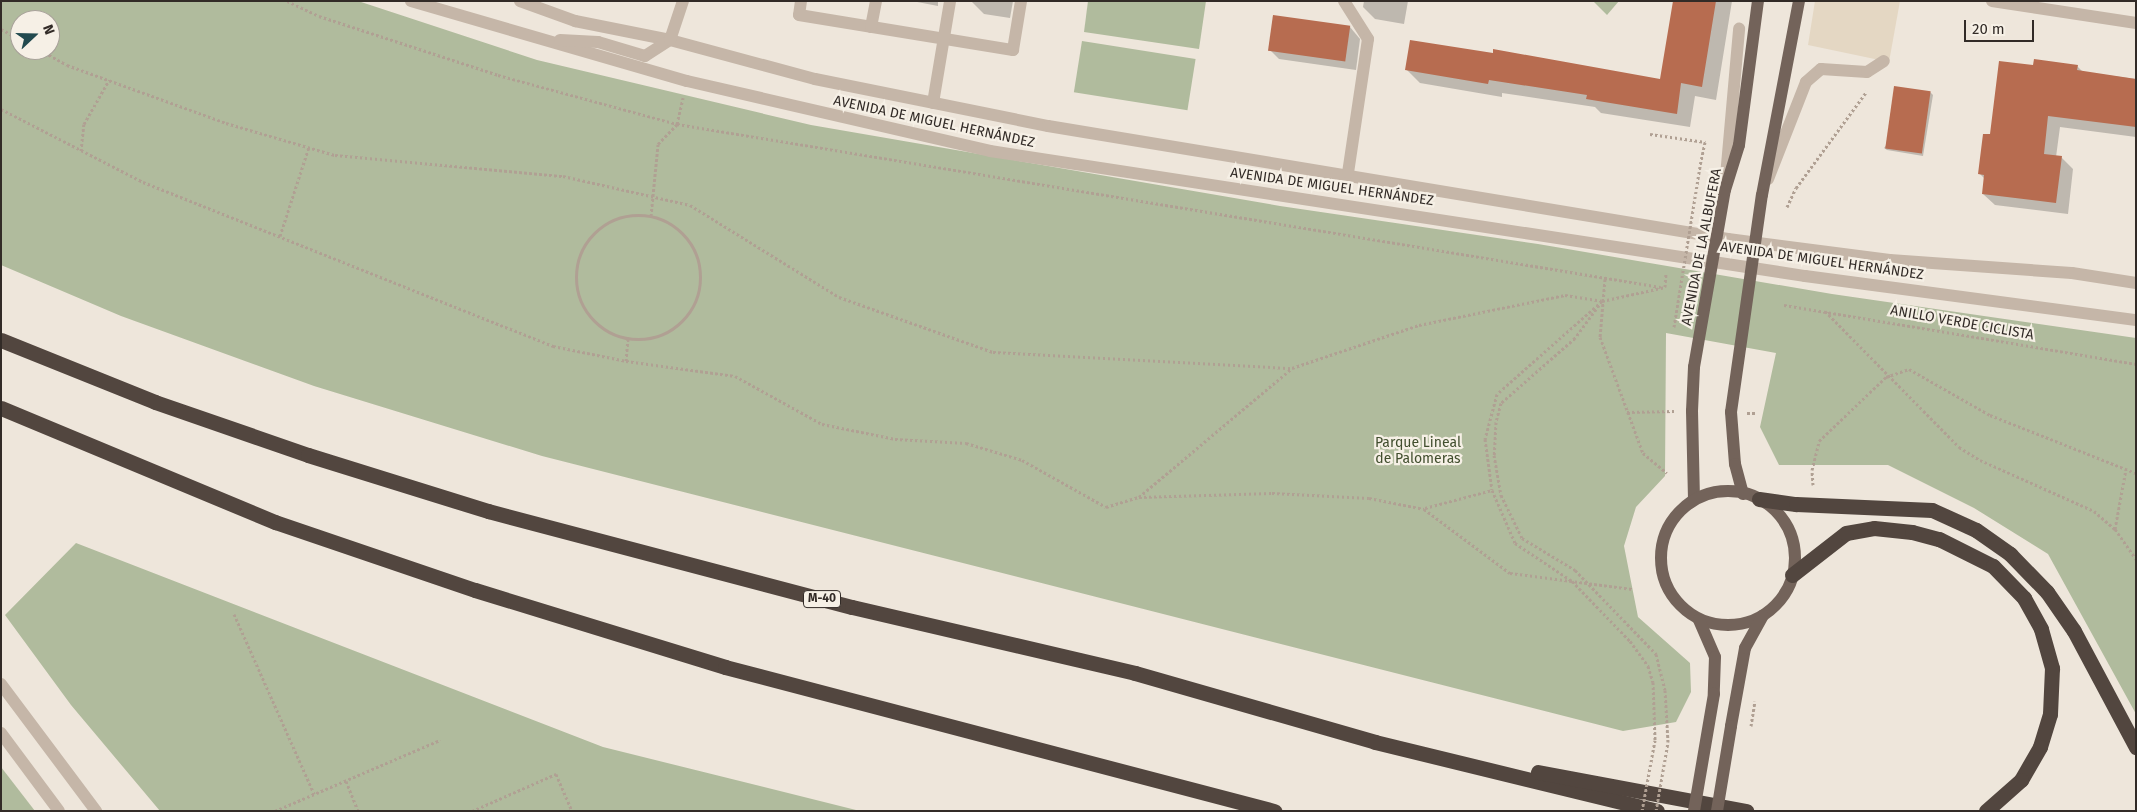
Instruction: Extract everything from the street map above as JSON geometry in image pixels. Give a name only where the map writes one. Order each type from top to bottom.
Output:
[{"type":"highway","name":"M-40","points":[[1,340],[173,408],[308,455],[488,511],[852,607],[1135,673],[1375,742],[1656,811]]},
{"type":"highway","points":[[1,408],[275,522],[475,590],[725,668],[1274,811]]},
{"type":"highway","points":[[1759,500],[1796,504],[1932,510],[1976,530],[2010,554],[2047,592],[2074,631],[2136,747]]},
{"type":"highway","points":[[1792,575],[1846,533],[1874,528],[1902,531],[1939,539],[1993,566],[2024,598],[2042,628],[2052,668],[2050,714],[2040,747],[2021,780],[1986,811]]},
{"type":"highway","points":[[1375,742],[1746,811]]},
{"type":"main road","name":"AVENIDA DE LA ALBUFERA","points":[[1694,499],[1692,411],[1694,367],[1725,190],[1739,145],[1758,1]]},
{"type":"main road","points":[[1743,494],[1735,464],[1731,412],[1762,195],[1799,1]]},
{"type":"main road","points":[[1694,811],[1714,694],[1715,657],[1699,620],[1672,595],[1663,575],[1662,554],[1667,532],[1674,519],[1694,499],[1724,490],[1759,500],[1786,524],[1795,558],[1792,575],[1777,604],[1762,616],[1731,626],[1699,620]]},
{"type":"main road","points":[[1717,811],[1730,726],[1745,648],[1762,616]]},
{"type":"street","name":"AVENIDA DE MIGUEL HERNÁNDEZ","points":[[411,1],[686,81],[990,152],[1805,276],[2136,320]]},
{"type":"street","name":"AVENIDA DE MIGUEL HERNÁNDEZ","points":[[520,1],[575,20],[670,40],[815,79],[1048,126],[1348,173],[1728,239],[1890,260],[2072,273],[2136,283]]},
{"type":"street","points":[[670,40],[683,1]]},
{"type":"street","points":[[801,1],[799,15],[1012,50],[1021,1]]},
{"type":"street","points":[[871,27],[876,1]]},
{"type":"street","points":[[933,103],[950,1]]},
{"type":"street","points":[[1344,1],[1368,39],[1348,173]]},
{"type":"street","points":[[1992,1],[2136,23]]},
{"type":"street","points":[[1725,190],[1739,29]]},
{"type":"street","name":"AVENIDA DE MIGUEL HERNÁNDEZ","points":[[534,38],[598,42],[645,56],[670,40]]},
{"type":"street","points":[[1762,195],[1806,82],[1821,69],[1867,72],[1884,61]]},
{"type":"street","points":[[1,684],[96,811]]},
{"type":"street","points":[[1,733],[58,811]]},
{"type":"path","points":[[58,60],[67,65],[226,123],[335,155],[563,176],[652,198],[690,205],[838,297],[993,352],[1292,368]]},
{"type":"path","points":[[81,151],[84,124],[109,80]]},
{"type":"path","points":[[651,216],[658,144],[677,124],[686,81]]},
{"type":"path","points":[[1787,206],[1796,188],[1872,84]]},
{"type":"path","points":[[1,109],[143,182],[553,346],[626,361],[736,376],[822,424],[895,440],[966,443],[1022,460],[1106,507],[1139,497],[1272,493],[1369,498],[1424,509],[1510,573],[1632,589]]},
{"type":"path","points":[[1650,134],[1705,142],[1674,327]]},
{"type":"path","points":[[280,236],[309,147]]},
{"type":"path","points":[[631,215],[651,216],[671,224],[687,238],[697,257],[700,278],[698,292],[686,317],[669,331],[649,338],[628,339],[609,332],[593,320],[582,304],[576,285],[577,265],[583,246],[596,231],[612,220],[631,215]]},
{"type":"path","points":[[1139,497],[1292,368],[1419,325],[1565,295],[1602,300],[1664,287],[1667,266]]},
{"type":"path","points":[[1605,279],[1600,336],[1643,453],[1667,473]]},
{"type":"path","points":[[1602,300],[1497,394],[1485,439],[1492,490],[1516,543],[1572,581],[1630,641],[1648,666],[1653,682],[1655,740],[1642,811]]},
{"type":"path","points":[[1602,300],[1575,338],[1501,403],[1496,422],[1494,455],[1501,495],[1522,538],[1575,570],[1656,654],[1665,690],[1668,742],[1656,811]]},
{"type":"path","name":"ANILLO VERDE CICLISTA","points":[[1784,305],[2136,364]]},
{"type":"path","points":[[1825,311],[1886,377],[1959,447],[1980,460],[2094,511],[2115,528],[2136,559]]},
{"type":"path","points":[[626,361],[628,339]]},
{"type":"path","points":[[1813,485],[1813,461],[1819,441],[1886,377],[1909,369],[1990,416],[2136,473]]},
{"type":"path","points":[[1627,412],[1665,410]]},
{"type":"path","points":[[1749,413],[1757,413]]},
{"type":"path","points":[[2115,528],[2126,469]]},
{"type":"path","points":[[1424,509],[1492,490]]},
{"type":"path","points":[[234,614],[314,794]]},
{"type":"path","points":[[275,811],[440,740]]},
{"type":"path","points":[[472,811],[556,774],[572,811]]},
{"type":"path","points":[[346,781],[358,811]]},
{"type":"green space","name":"Parque Lineal de Palomeras","points":[[1,1],[358,1],[537,60],[811,125],[1280,206],[1538,244],[1832,294],[2136,338],[2136,714],[2048,554],[1974,508],[1888,465],[1779,465],[1760,427],[1776,353],[1666,333],[1665,476],[1636,507],[1624,546],[1638,617],[1690,663],[1691,692],[1676,722],[1623,731],[542,456],[314,386],[121,316],[1,265]]},
{"type":"green space","points":[[1088,1],[1206,1],[1199,49],[1084,32]]},
{"type":"green space","points":[[1593,1],[1619,1],[1607,15]]},
{"type":"green space","points":[[1082,41],[1196,59],[1187,110],[1074,92]]},
{"type":"green space","points":[[76,543],[603,747],[860,811],[160,811],[71,705],[5,615]]},
{"type":"green space","points":[[1,767],[35,811],[1,811]]},
{"type":"shaded area","points":[[1815,1],[1900,1],[1889,62],[1808,45]]},
{"type":"building","points":[[1673,1],[1716,1],[1702,87],[1681,83],[1677,114],[1586,99],[1587,95],[1489,80],[1488,84],[1405,70],[1410,40],[1493,53],[1493,49],[1660,79]]},
{"type":"building","points":[[1273,15],[1350,26],[1345,62],[1268,51]]},
{"type":"building","points":[[2034,59],[2078,65],[2077,70],[2136,79],[2136,127],[2048,116],[2044,154],[2062,156],[2056,203],[1982,194],[1984,175],[1978,174],[1983,134],[1990,134],[1999,61],[2033,65]]},
{"type":"building","points":[[1894,86],[1931,91],[1922,154],[1885,148]]}]
